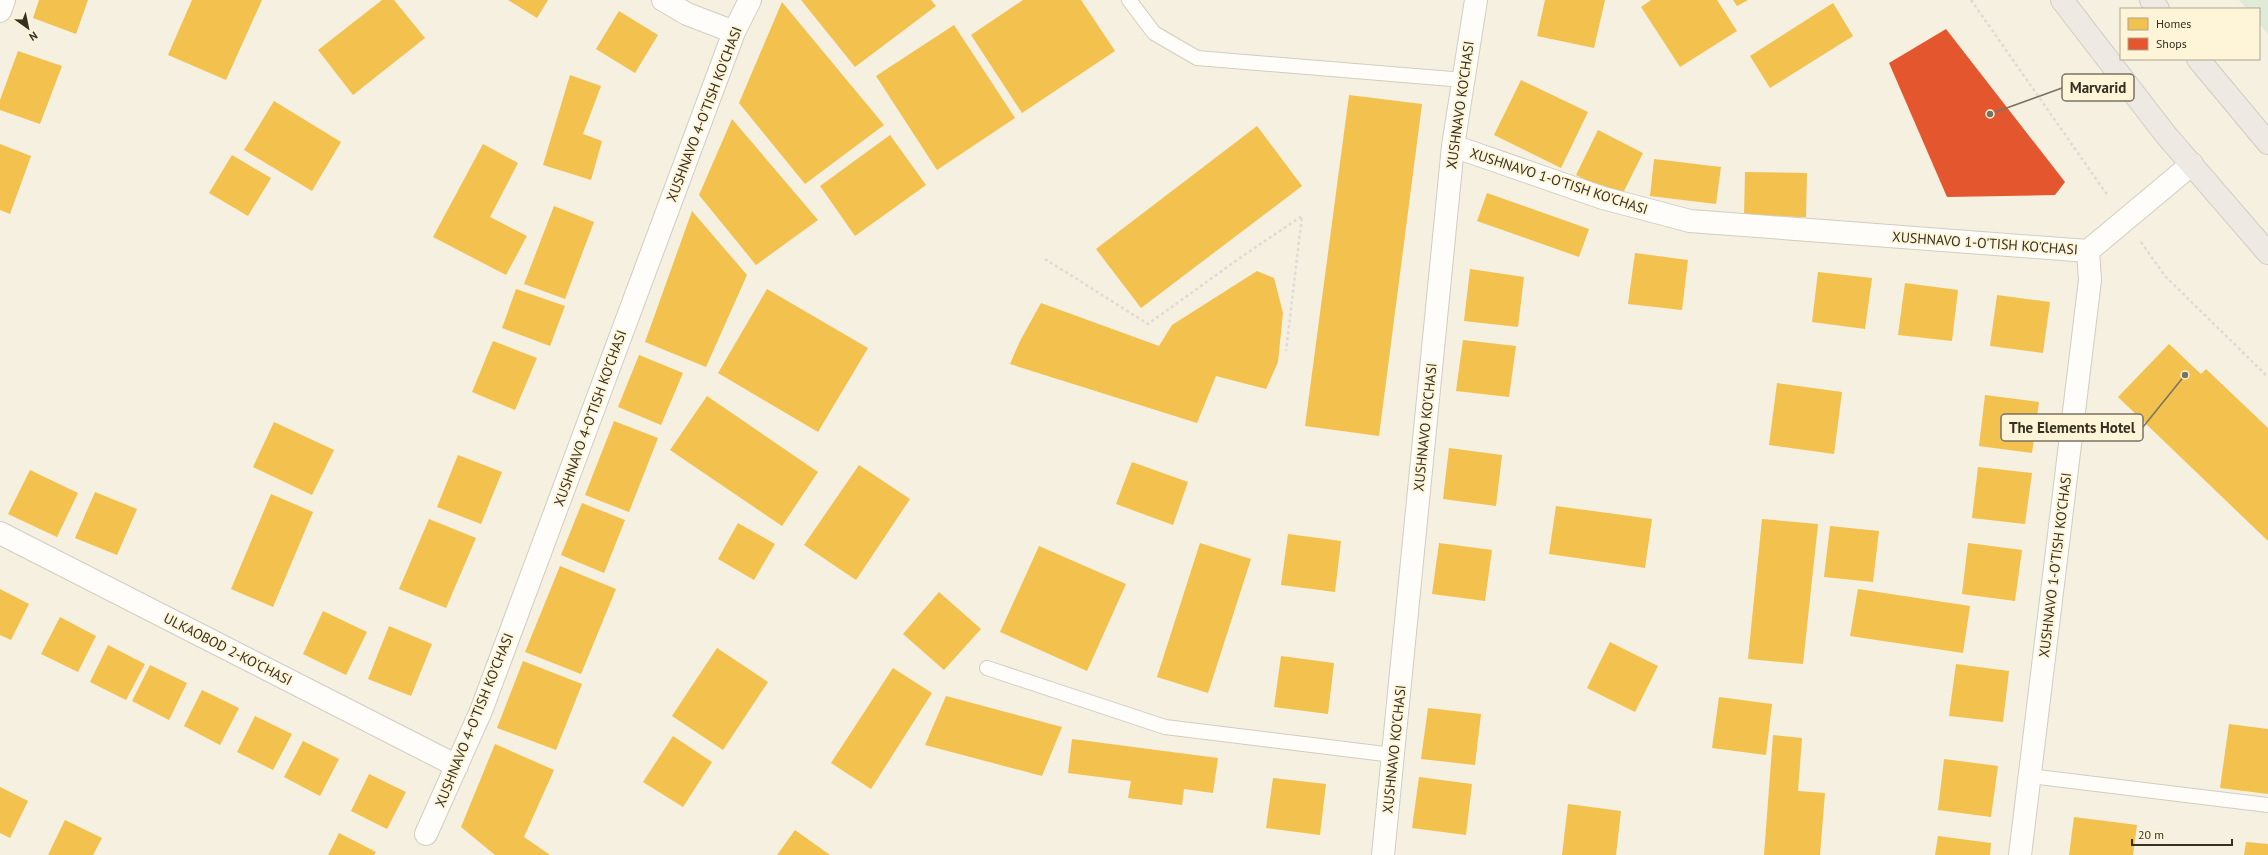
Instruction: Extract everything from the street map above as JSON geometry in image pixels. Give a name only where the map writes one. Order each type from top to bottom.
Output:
[{"type":"main road","points":[[2062,0],[2161,129],[2268,252]]},
{"type":"main road","points":[[2151,0],[2157,8]]},
{"type":"main road","points":[[2199,60],[2268,143]]},
{"type":"street","points":[[0,11],[4,0]]},
{"type":"street","points":[[663,0],[687,14],[734,32]]},
{"type":"street","name":"XUSHNAVO 4-O'TISH KO'CHASI","points":[[426,834],[481,711],[734,32],[750,0]]},
{"type":"street","name":"XUSHNAVO KO'CHASI","points":[[1383,855],[1453,146],[1476,0]]},
{"type":"street","name":"XUSHNAVO 1-O'TISH KO'CHASI","points":[[1453,146],[1602,198],[1690,221],[2088,251],[2090,280],[2020,855]]},
{"type":"street","points":[[2088,251],[2192,164]]},
{"type":"street","name":"ULKAOBOD 2-KO'CHASI","points":[[0,533],[457,766]]},
{"type":"lane","points":[[1129,0],[1154,33],[1197,58],[1464,80]]},
{"type":"lane","points":[[987,668],[1165,728],[1393,755]]},
{"type":"lane","points":[[2030,776],[2268,805]]},
{"type":"path","points":[[1045,258],[1148,324],[1247,253],[1302,216],[1286,352]]},
{"type":"green space","points":[[2239,0],[2268,0],[2268,34],[2260,24],[2260,8],[2246,8]]},
{"type":"building: Homes","points":[[39,0],[88,0],[76,34],[33,18]]},
{"type":"building: Homes","points":[[192,0],[262,0],[226,80],[168,55]]},
{"type":"building: Homes","points":[[382,0],[394,0],[425,38],[353,95],[318,50]]},
{"type":"building: Homes","points":[[508,0],[548,0],[537,18]]},
{"type":"building: Homes","points":[[801,0],[931,0],[936,6],[855,67]]},
{"type":"building: Homes","points":[[1023,0],[1081,0],[1115,51],[1022,113],[971,35]]},
{"type":"building: Homes","points":[[1545,0],[1605,0],[1594,48],[1537,36]]},
{"type":"building: Homes","points":[[1651,0],[1717,0],[1737,31],[1680,67],[1641,7]]},
{"type":"building: Homes","points":[[1733,0],[1748,0],[1737,6]]},
{"type":"building: Homes","points":[[782,2],[884,125],[805,184],[739,103]]},
{"type":"building: Homes","points":[[1833,3],[1853,36],[1770,88],[1750,56]]},
{"type":"building: Homes","points":[[619,11],[658,35],[635,73],[596,49]]},
{"type":"building: Homes","points":[[954,25],[1015,118],[937,170],[876,76]]},
{"type":"building: Homes","points":[[18,51],[62,66],[40,124],[0,110],[0,100]]},
{"type":"building: Homes","points":[[570,75],[601,86],[583,134],[602,141],[591,180],[543,165]]},
{"type":"building: Homes","points":[[1521,80],[1588,112],[1561,168],[1494,135]]},
{"type":"building: Homes","points":[[1349,95],[1422,104],[1379,436],[1305,426]]},
{"type":"building: Homes","points":[[274,101],[341,142],[312,191],[244,150]]},
{"type":"building: Homes","points":[[732,119],[818,220],[756,265],[699,195]]},
{"type":"building: Homes","points":[[1257,126],[1302,186],[1141,308],[1096,249]]},
{"type":"building: Homes","points":[[1598,130],[1643,153],[1621,197],[1576,175]]},
{"type":"building: Homes","points":[[890,135],[926,185],[855,236],[820,186]]},
{"type":"building: Homes","points":[[0,144],[31,156],[10,214],[0,210]]},
{"type":"building: Homes","points":[[483,144],[518,163],[490,217],[527,236],[506,275],[433,237]]},
{"type":"building: Homes","points":[[232,155],[271,178],[248,216],[209,193]]},
{"type":"building: Homes","points":[[1654,159],[1721,167],[1716,204],[1650,196]]},
{"type":"building: Homes","points":[[1745,172],[1807,173],[1806,217],[1744,216]]},
{"type":"building: Homes","points":[[1487,193],[1589,229],[1579,257],[1477,221]]},
{"type":"building: Homes","points":[[554,206],[594,222],[565,299],[524,284]]},
{"type":"building: Homes","points":[[692,211],[747,275],[706,367],[645,342]]},
{"type":"building: Homes","points":[[1635,253],[1688,260],[1682,310],[1628,304]]},
{"type":"building: Homes","points":[[1470,269],[1524,277],[1518,327],[1464,321]]},
{"type":"building: Homes","points":[[1257,271],[1274,278],[1283,313],[1278,362],[1266,389],[1216,376],[1197,423],[1010,364],[1020,341],[1041,303],[1159,346],[1172,325]]},
{"type":"building: Homes","points":[[1818,272],[1872,278],[1865,329],[1812,322]]},
{"type":"building: Homes","points":[[1905,283],[1958,290],[1952,341],[1898,335]]},
{"type":"building: Homes","points":[[516,289],[565,306],[550,346],[502,328]]},
{"type":"building: Homes","points":[[767,289],[868,348],[818,432],[718,373]]},
{"type":"building: Homes","points":[[1997,295],[2050,302],[2043,353],[1990,346]]},
{"type":"building: Homes","points":[[1463,340],[1516,346],[1509,397],[1456,391]]},
{"type":"building: Homes","points":[[493,341],[537,358],[515,410],[472,392]]},
{"type":"building: Homes","points":[[2169,344],[2201,374],[2206,369],[2268,428],[2268,541],[2118,397]]},
{"type":"building: Homes","points":[[639,355],[683,373],[661,425],[618,407]]},
{"type":"building: Homes","points":[[1777,383],[1842,392],[1834,454],[1769,445]]},
{"type":"building: Homes","points":[[1985,395],[2039,402],[2032,453],[1979,446]]},
{"type":"building: Homes","points":[[707,396],[818,472],[782,526],[670,450]]},
{"type":"building: Homes","points":[[614,421],[658,438],[629,512],[585,495]]},
{"type":"building: Homes","points":[[274,422],[334,450],[312,495],[253,467]]},
{"type":"building: Homes","points":[[1449,448],[1502,455],[1496,506],[1443,499]]},
{"type":"building: Homes","points":[[458,455],[502,472],[481,524],[437,507]]},
{"type":"building: Homes","points":[[1132,462],[1188,482],[1173,525],[1116,504]]},
{"type":"building: Homes","points":[[859,465],[910,499],[856,580],[804,545]]},
{"type":"building: Homes","points":[[1978,467],[2032,473],[2025,524],[1972,518]]},
{"type":"building: Homes","points":[[30,470],[78,493],[57,537],[8,514]]},
{"type":"building: Homes","points":[[95,492],[137,509],[117,555],[75,538]]},
{"type":"building: Homes","points":[[271,494],[313,512],[273,607],[231,589]]},
{"type":"building: Homes","points":[[582,503],[625,520],[604,573],[561,555]]},
{"type":"building: Homes","points":[[1556,506],[1652,519],[1645,568],[1549,554]]},
{"type":"building: Homes","points":[[429,519],[476,538],[446,608],[399,589]]},
{"type":"building: Homes","points":[[1762,519],[1818,524],[1803,664],[1748,659]]},
{"type":"building: Homes","points":[[738,523],[775,544],[754,580],[718,559]]},
{"type":"building: Homes","points":[[1830,526],[1879,531],[1873,582],[1824,577]]},
{"type":"building: Homes","points":[[1288,534],[1341,541],[1335,592],[1281,585]]},
{"type":"building: Homes","points":[[1200,543],[1251,559],[1208,693],[1157,677]]},
{"type":"building: Homes","points":[[1439,543],[1492,550],[1485,601],[1432,594]]},
{"type":"building: Homes","points":[[1968,543],[2022,550],[2015,601],[1962,594]]},
{"type":"building: Homes","points":[[1039,546],[1126,584],[1087,671],[1000,632]]},
{"type":"building: Homes","points":[[560,566],[616,589],[581,674],[525,652]]},
{"type":"building: Homes","points":[[0,589],[29,604],[11,640],[0,635]]},
{"type":"building: Homes","points":[[1858,589],[1970,606],[1963,653],[1850,636]]},
{"type":"building: Homes","points":[[939,592],[981,629],[944,670],[903,634]]},
{"type":"building: Homes","points":[[323,611],[367,632],[346,675],[303,654]]},
{"type":"building: Homes","points":[[60,617],[96,636],[78,672],[41,654]]},
{"type":"building: Homes","points":[[389,626],[432,644],[411,696],[368,679]]},
{"type":"building: Homes","points":[[1610,642],[1658,666],[1635,712],[1587,688]]},
{"type":"building: Homes","points":[[108,645],[145,664],[126,700],[90,682]]},
{"type":"building: Homes","points":[[717,648],[768,682],[723,750],[672,716]]},
{"type":"building: Homes","points":[[1281,656],[1334,663],[1328,714],[1274,707]]},
{"type":"building: Homes","points":[[523,661],[582,684],[556,750],[497,728]]},
{"type":"building: Homes","points":[[1956,664],[2009,671],[2003,722],[1949,716]]},
{"type":"building: Homes","points":[[150,665],[187,683],[169,720],[132,701]]},
{"type":"building: Homes","points":[[893,668],[932,693],[871,789],[831,763]]},
{"type":"building: Homes","points":[[202,690],[239,708],[220,745],[184,726]]},
{"type":"building: Homes","points":[[946,696],[1062,727],[1042,776],[925,745]]},
{"type":"building: Homes","points":[[1719,697],[1772,704],[1766,755],[1712,748]]},
{"type":"building: Homes","points":[[1428,708],[1481,714],[1475,765],[1421,759]]},
{"type":"building: Homes","points":[[255,716],[292,734],[273,770],[237,752]]},
{"type":"building: Homes","points":[[2229,724],[2268,729],[2268,794],[2220,788]]},
{"type":"building: Homes","points":[[1773,735],[1802,738],[1798,791],[1825,793],[1820,855],[1764,855]]},
{"type":"building: Homes","points":[[673,736],[712,762],[683,807],[643,782]]},
{"type":"building: Homes","points":[[1072,739],[1218,758],[1213,793],[1184,789],[1182,805],[1128,798],[1131,781],[1068,773]]},
{"type":"building: Homes","points":[[303,741],[339,759],[320,796],[284,777]]},
{"type":"building: Homes","points":[[495,744],[554,770],[524,837],[550,855],[495,855],[461,827]]},
{"type":"building: Homes","points":[[1944,759],[1998,766],[1991,817],[1938,810]]},
{"type":"building: Homes","points":[[369,774],[406,792],[387,829],[351,811]]},
{"type":"building: Homes","points":[[1419,777],[1472,784],[1466,835],[1412,828]]},
{"type":"building: Homes","points":[[1273,778],[1326,784],[1320,835],[1266,828]]},
{"type":"building: Homes","points":[[0,787],[28,801],[10,838],[0,833]]},
{"type":"building: Homes","points":[[1568,804],[1621,811],[1616,855],[1562,855]]},
{"type":"building: Homes","points":[[2074,817],[2137,825],[2133,855],[2069,855]]},
{"type":"building: Homes","points":[[65,820],[102,838],[93,855],[48,855]]},
{"type":"building: Homes","points":[[795,830],[830,855],[777,855]]},
{"type":"building: Homes","points":[[339,833],[376,852],[374,855],[328,855]]},
{"type":"building: Homes","points":[[1938,836],[1991,843],[1990,855],[1935,855]]},
{"type":"building: Homes","points":[[2246,842],[2268,844],[2268,855],[2244,855]]},
{"type":"building: Shops","points":[[1946,29],[2065,182],[2055,195],[1947,197],[1889,63]]},
{"type":"place","name":"Marvarid","points":[[1990,114]]},
{"type":"place","name":"The Elements Hotel","points":[[2185,375]]}]
